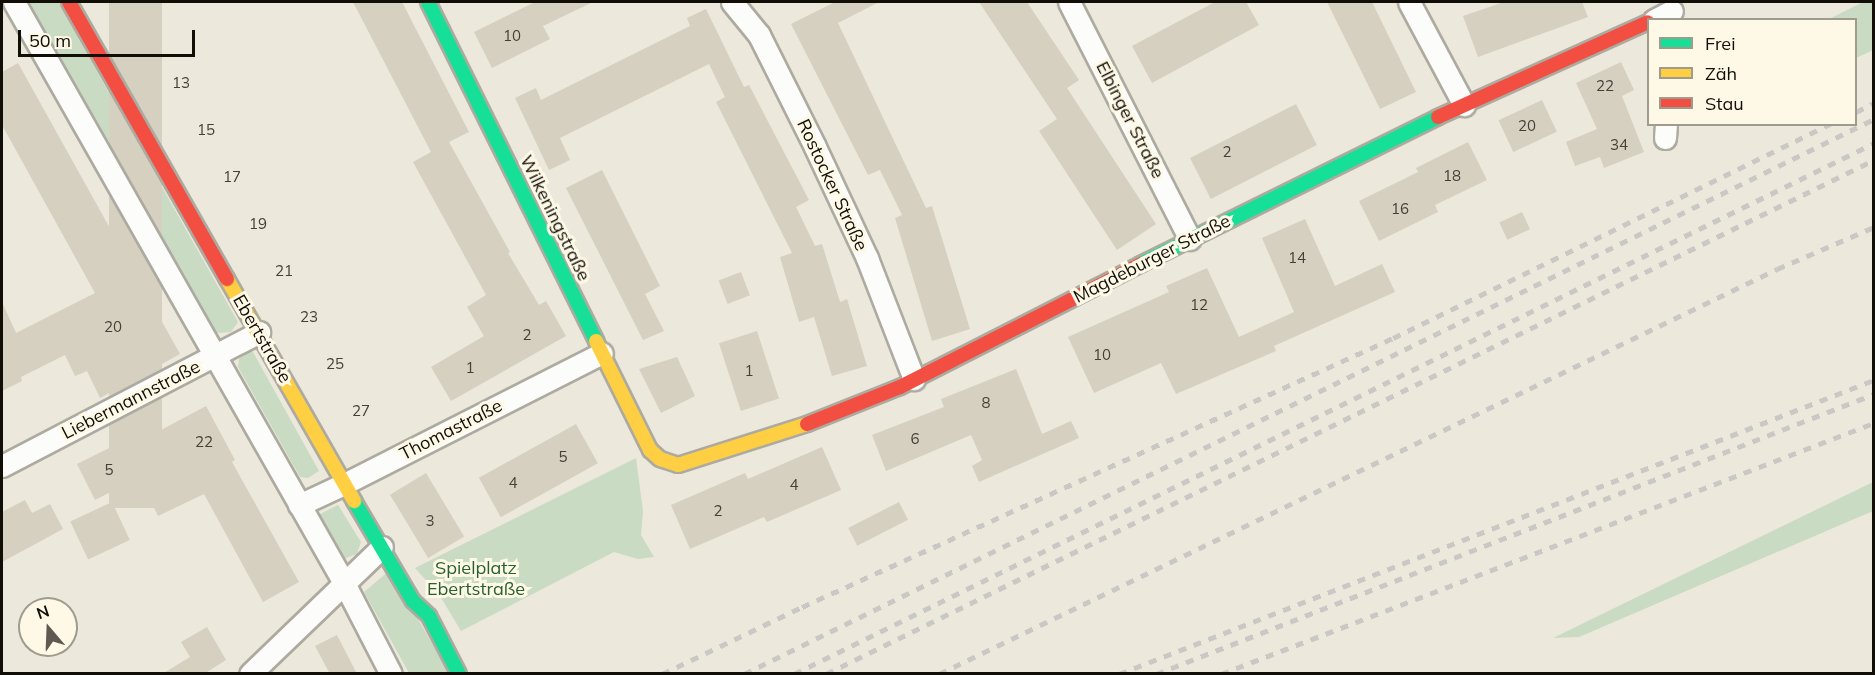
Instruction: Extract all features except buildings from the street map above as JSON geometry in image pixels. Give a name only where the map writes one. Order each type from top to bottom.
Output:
[{"type":"street","points":[[14,2],[344,583],[391,674]]},
{"type":"street","name":"Ebertstraße","points":[[69,2],[344,484],[413,601],[429,616],[459,674]]},
{"type":"street","name":"Wilkeningstraße","points":[[428,2],[650,450]]},
{"type":"street","name":"Rostocker Straße","points":[[732,2],[759,35],[815,147],[867,258],[914,379]]},
{"type":"street","name":"Elbinger Straße","points":[[1069,2],[1190,239]]},
{"type":"street","points":[[1409,2],[1464,105]]},
{"type":"street","name":"Magdeburger Straße","points":[[650,450],[660,459],[678,465],[748,445],[825,418],[914,379],[1190,239],[1464,105],[1647,22]]},
{"type":"street","name":"Liebermannstraße","points":[[2,466],[216,357],[259,332]]},
{"type":"street","name":"Thomastraße","points":[[299,505],[602,353]]},
{"type":"street","points":[[250,674],[382,547]]},
{"type":"green space","points":[[29,2],[58,2],[238,322],[231,332],[217,333]]},
{"type":"green space","points":[[1863,2],[1873,2],[1873,50],[1857,58],[1857,18],[1831,18]]},
{"type":"green space","points":[[253,352],[319,471],[308,478],[300,477],[238,367],[239,359],[244,353]]},
{"type":"green space","name":"Spielplatz Ebertstraße","points":[[636,458],[643,511],[641,535],[654,557],[638,559],[614,552],[461,631],[440,596],[415,568]]},
{"type":"green space","points":[[1873,482],[1873,511],[1579,637],[1553,638]]},
{"type":"green space","points":[[338,505],[361,542],[357,554],[343,559],[316,516]]},
{"type":"green space","points":[[390,570],[449,673],[409,673],[364,592]]},
{"type":"railway","points":[[1857,112],[1874,103]]},
{"type":"railway","points":[[744,674],[1874,119]]},
{"type":"railway","points":[[662,674],[802,607],[1393,338],[1826,126]]},
{"type":"railway","points":[[794,674],[1874,143]]},
{"type":"railway","points":[[826,674],[1874,160]]},
{"type":"railway","points":[[939,674],[1777,269],[1874,227]]},
{"type":"railway","points":[[1119,674],[1874,380]]},
{"type":"railway","points":[[1156,674],[1874,394]]},
{"type":"railway","points":[[1221,674],[1874,423]]},
{"type":"traffic: fast","points":[[428,2],[596,341]]},
{"type":"traffic: fast","points":[[1141,264],[1438,117]]},
{"type":"traffic: fast","points":[[354,501],[413,601],[429,616],[459,674]]},
{"type":"traffic: slow","points":[[227,279],[354,501]]},
{"type":"traffic: slow","points":[[596,341],[650,450],[660,459],[678,465],[807,424]]},
{"type":"traffic: jam","points":[[69,2],[227,279]]},
{"type":"traffic: jam","points":[[1438,117],[1647,22]]},
{"type":"traffic: jam","points":[[807,424],[900,387],[1141,264]]}]
